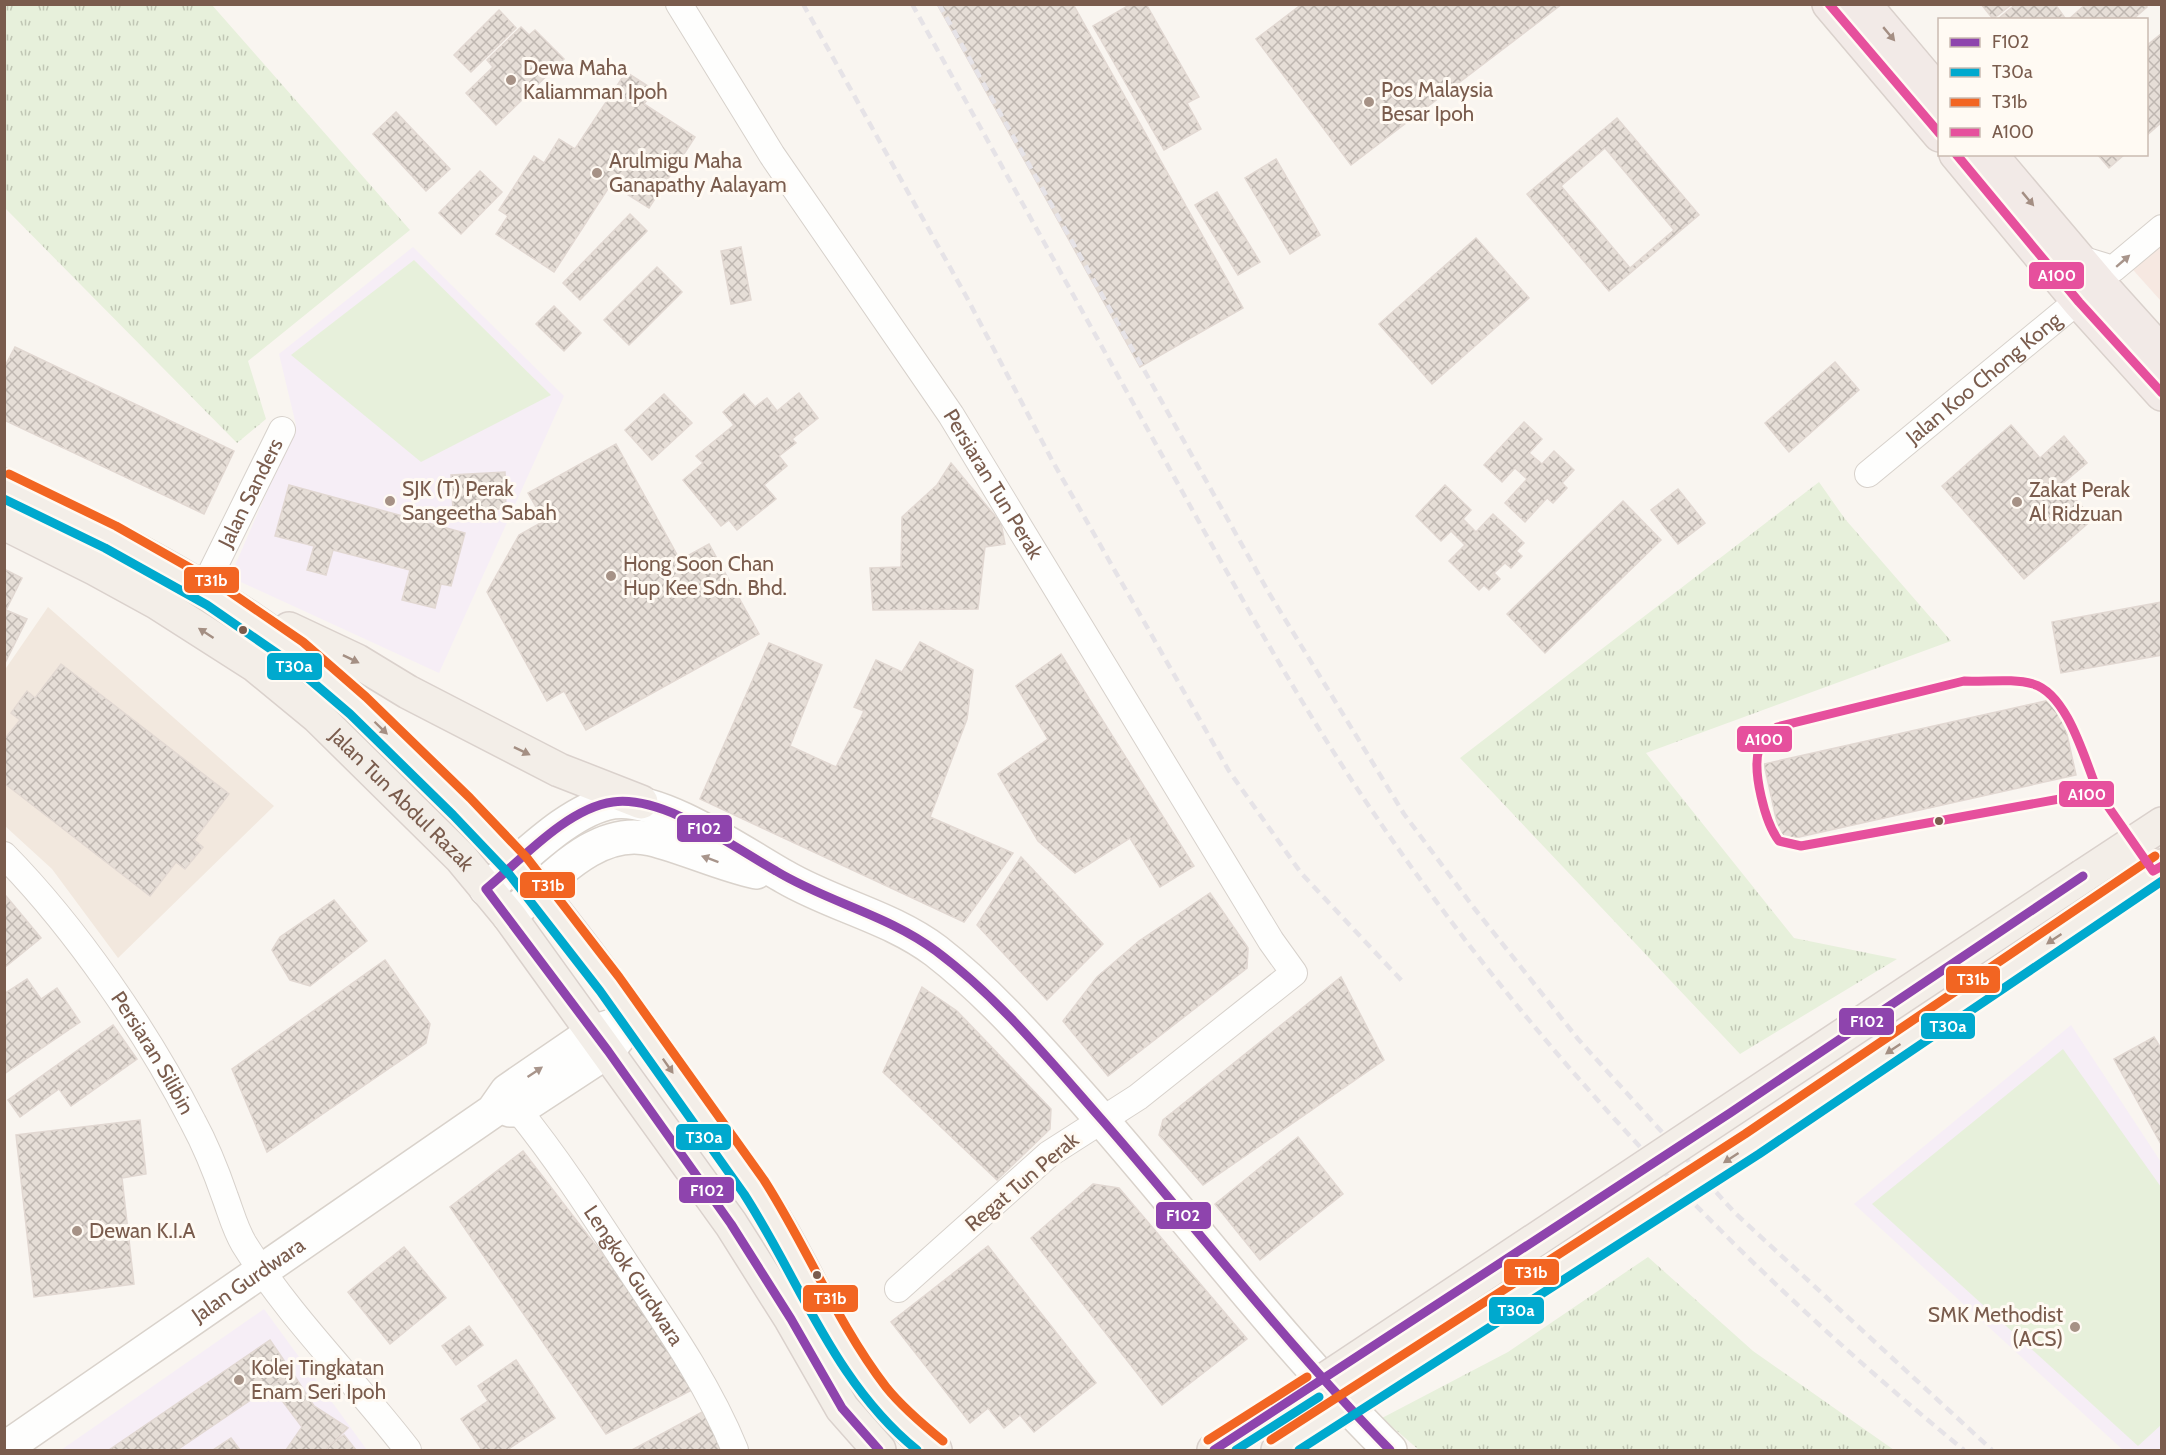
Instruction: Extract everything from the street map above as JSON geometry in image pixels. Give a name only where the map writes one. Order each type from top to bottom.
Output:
[{"type":"highway","points":[[1829,4],[1938,133]]},
{"type":"highway","points":[[1864,4],[1938,92]]},
{"type":"highway","points":[[1958,156],[2089,292],[2162,353]]},
{"type":"highway","points":[[1992,156],[2077,258],[2089,292],[2162,394]]},
{"type":"main road","name":"Jalan Tun Abdul Razak","points":[[4,484],[114,537],[204,587],[277,637],[343,691],[472,817],[538,892],[633,1019],[765,1203],[868,1384],[890,1412],[935,1450]]},
{"type":"main road","name":"Jalan Tun Abdul Razak","points":[[4,523],[96,569],[165,608],[255,665],[317,716],[417,813],[509,916],[601,1042],[731,1224],[791,1319],[842,1408],[879,1450]]},
{"type":"main road","points":[[204,587],[357,661],[408,692],[559,770],[641,802],[732,844],[787,878],[892,925],[932,948],[965,974],[1002,1011],[1102,1119],[1304,1360],[1364,1436],[1390,1450]]},
{"type":"main road","points":[[486,889],[580,812],[599,804],[617,801],[641,802]]},
{"type":"main road","points":[[1214,1450],[1284,1407],[2162,824]]},
{"type":"main road","points":[[509,916],[597,844],[614,838],[633,836],[650,838],[724,864],[787,878]]},
{"type":"main road","points":[[1291,1442],[1752,1144],[2162,866]]},
{"type":"main road","name":"Jalan Gurdwara","points":[[4,1449],[263,1270],[506,1110],[633,1019]]},
{"type":"street","name":"Persiaran Tun Perak","points":[[679,4],[772,155],[883,312],[951,415],[1272,941],[1294,973]]},
{"type":"street","points":[[2077,258],[2101,268],[2113,269],[2162,228]]},
{"type":"street","name":"Jalan Koo Chong Kong","points":[[1868,474],[2089,292]]},
{"type":"street","name":"Jalan Sanders","points":[[204,587],[282,430]]},
{"type":"street","name":"Persiaran Silibin","points":[[4,855],[60,918],[120,1001],[193,1120],[210,1156],[234,1223],[263,1270],[408,1450]]},
{"type":"street","name":"Regat Tun Perak","points":[[898,1289],[1049,1154],[1137,1097],[1294,973]]},
{"type":"street","name":"Lengkok Gurdwara","points":[[506,1110],[598,1222],[710,1396],[735,1450]]},
{"type":"shaded area","points":[[2161,232],[2161,301],[2126,262]]},
{"type":"shaded area","name":"SJK (T) Perak Sangeetha Sabah","points":[[413,247],[564,396],[439,673],[230,577],[296,425],[279,354]]},
{"type":"shaded area","points":[[48,607],[274,806],[118,958],[52,869],[5,826],[4,671]]},
{"type":"shaded area","name":"SMK Methodist (ACS)","points":[[2071,1025],[2161,1162],[2161,1450],[2123,1450],[1854,1204]]},
{"type":"shaded area","name":"Kolej Tingkatan Enam Seri Ipoh","points":[[264,1309],[367,1450],[61,1450]]},
{"type":"green space","points":[[4,5],[212,5],[410,230],[248,361],[266,419],[237,443],[5,208]]},
{"type":"green space","points":[[414,260],[551,395],[421,462],[291,355]]},
{"type":"green space","points":[[1819,482],[1845,519],[1951,641],[1646,753],[1794,938],[1897,959],[1740,1054],[1460,758]]},
{"type":"green space","name":"SMK Methodist (ACS)","points":[[2063,1049],[2161,1187],[2161,1425],[2138,1446],[1872,1204]]},
{"type":"green space","points":[[1648,1257],[1753,1351],[1894,1450],[1419,1450],[1382,1418],[1508,1352]]},
{"type":"building","points":[[937,4],[1073,4],[1243,308],[1140,367]]},
{"type":"building","points":[[1131,4],[1146,4],[1199,97],[1187,103],[1201,129],[1164,150],[1093,26]]},
{"type":"building","name":"Pos Malaysia Besar Ipoh","points":[[1302,4],[1562,4],[1351,165],[1256,39]]},
{"type":"building","points":[[1981,4],[2012,4],[1994,18]]},
{"type":"building","points":[[2016,4],[2055,4],[2065,18],[1999,18]]},
{"type":"building","points":[[2086,4],[2146,4],[2147,7],[2134,18],[2070,18]]},
{"type":"building","points":[[499,10],[516,28],[471,72],[454,55]]},
{"type":"building","name":"Dewa Maha Kaliamman Ipoh","points":[[521,27],[529,35],[535,30],[564,59],[496,125],[466,93],[493,67],[487,60]]},
{"type":"building","points":[[2162,33],[2162,122],[2148,134],[2148,44]]},
{"type":"building","name":"Arulmigu Maha Ganapathy Aalayam","points":[[626,72],[654,90],[644,104],[695,137],[649,208],[611,184],[554,272],[496,234],[508,216],[499,210],[534,156],[544,163],[559,139],[575,149]]},
{"type":"building","points":[[396,112],[450,169],[426,191],[373,134]]},
{"type":"building","points":[[1617,118],[1699,215],[1609,291],[1527,194]],"holes":[[[1605,148],[1674,230],[1630,268],[1561,186]]]},
{"type":"building","points":[[2099,156],[2123,156],[2109,168]]},
{"type":"building","points":[[1276,159],[1320,235],[1290,254],[1245,178]]},
{"type":"building","points":[[480,171],[502,192],[461,234],[439,213]]},
{"type":"building","points":[[1217,192],[1260,262],[1238,275],[1195,205]]},
{"type":"building","points":[[630,214],[647,231],[580,300],[563,283]]},
{"type":"building","points":[[1476,238],[1529,298],[1432,384],[1379,324]]},
{"type":"building","points":[[741,247],[751,300],[731,304],[721,251]]},
{"type":"building","points":[[657,267],[682,292],[629,345],[604,320]]},
{"type":"building","points":[[554,306],[581,333],[564,351],[536,324]]},
{"type":"building","points":[[15,347],[234,451],[204,514],[4,420],[4,368]]},
{"type":"building","points":[[1835,362],[1859,390],[1789,452],[1765,423]]},
{"type":"building","points":[[799,393],[818,418],[792,439],[796,443],[779,456],[787,466],[764,485],[776,499],[737,530],[729,520],[721,526],[683,480],[703,463],[696,456],[734,425],[723,412],[744,394],[755,407],[767,398],[777,411]]},
{"type":"building","points":[[664,394],[692,423],[652,460],[625,430]]},
{"type":"building","points":[[1524,422],[1542,439],[1529,453],[1542,464],[1554,451],[1574,470],[1562,483],[1567,488],[1553,503],[1547,498],[1525,522],[1505,503],[1527,479],[1515,468],[1502,482],[1484,465]]},
{"type":"building","name":"Zakat Perak Al Ridzuan","points":[[2011,425],[2040,458],[2064,436],[2087,463],[2062,484],[2093,519],[2024,579],[1942,486]]},
{"type":"building","name":"Hong Soon Chan Hup Kee Sdn. Bhd.","points":[[616,444],[680,560],[709,544],[759,634],[586,730],[564,691],[547,701],[487,592],[519,535],[544,521],[528,493]]},
{"type":"building","points":[[951,463],[1001,523],[1005,544],[985,547],[978,609],[873,610],[870,568],[901,567],[902,517],[937,485]]},
{"type":"building","points":[[505,472],[506,509],[453,511],[451,475]]},
{"type":"building","points":[[289,485],[465,533],[451,586],[441,584],[435,608],[402,600],[410,570],[333,550],[326,575],[307,570],[314,546],[275,536]]},
{"type":"building","points":[[1445,485],[1471,510],[1463,519],[1476,532],[1493,514],[1524,543],[1516,551],[1522,556],[1511,568],[1505,563],[1494,573],[1500,579],[1489,590],[1484,585],[1479,590],[1449,561],[1465,545],[1451,531],[1441,541],[1416,516]]},
{"type":"building","points":[[1678,489],[1705,523],[1678,544],[1651,510]]},
{"type":"building","points":[[1623,501],[1661,540],[1545,653],[1507,614]]},
{"type":"building","points":[[4,569],[22,578],[6,610],[27,619],[4,665]]},
{"type":"building","points":[[2162,602],[2162,655],[2061,673],[2052,622]]},
{"type":"building","points":[[920,642],[973,670],[967,719],[930,817],[1013,853],[964,922],[700,799],[769,643],[822,665],[790,746],[836,767],[864,711],[854,707],[876,660],[902,672]]},
{"type":"building","points":[[1061,654],[1194,866],[1160,887],[1130,838],[1075,873],[1038,841],[998,774],[1048,739],[1016,686]]},
{"type":"building","points":[[61,664],[229,794],[194,840],[203,847],[185,869],[176,862],[150,896],[4,783],[4,740],[20,720],[11,713],[27,691],[35,698]]},
{"type":"building","points":[[2059,698],[2076,775],[1781,841],[1764,764]]},
{"type":"building","points":[[1021,857],[1103,944],[1047,1000],[977,925]]},
{"type":"building","points":[[1210,893],[1248,948],[1247,968],[1108,1076],[1063,1021],[1097,977],[1139,941]]},
{"type":"building","points":[[6,896],[41,938],[4,968],[4,898]]},
{"type":"building","points":[[334,900],[367,941],[310,986],[290,980],[272,950],[280,937]]},
{"type":"building","points":[[385,960],[430,1024],[426,1043],[267,1152],[232,1069]]},
{"type":"building","points":[[1341,977],[1384,1060],[1203,1185],[1159,1135],[1163,1120]]},
{"type":"building","points":[[27,979],[41,999],[57,988],[80,1022],[4,1074],[4,994]]},
{"type":"building","points":[[922,987],[957,1011],[1051,1109],[1050,1129],[997,1180],[883,1072]]},
{"type":"building","points":[[113,1025],[137,1059],[71,1106],[59,1089],[20,1117],[8,1100]]},
{"type":"building","points":[[2154,1037],[2162,1050],[2162,1146],[2114,1059]]},
{"type":"building","name":"Dewan K.I.A","points":[[140,1120],[146,1174],[122,1178],[134,1284],[34,1297],[16,1135]]},
{"type":"building","points":[[1298,1137],[1343,1194],[1260,1260],[1215,1204]]},
{"type":"building","points":[[523,1151],[650,1316],[692,1390],[606,1434],[450,1207]]},
{"type":"building","points":[[1093,1184],[1119,1188],[1247,1339],[1162,1405],[1031,1238]]},
{"type":"building","points":[[988,1246],[1096,1383],[1034,1432],[1020,1415],[1004,1428],[988,1408],[970,1423],[891,1322]]},
{"type":"building","points":[[404,1247],[446,1298],[390,1344],[348,1292]]},
{"type":"building","points":[[469,1326],[483,1345],[456,1365],[442,1346]]},
{"type":"building","points":[[270,1340],[292,1372],[177,1450],[109,1450]]},
{"type":"building","points":[[516,1360],[555,1418],[507,1450],[482,1450],[461,1419],[488,1401],[478,1386]]},
{"type":"building","points":[[292,1372],[314,1406],[348,1428],[326,1450],[286,1450],[302,1427],[271,1386]]},
{"type":"building","points":[[704,1411],[722,1450],[632,1450]]},
{"type":"building","points":[[344,1435],[356,1450],[326,1450],[330,1445]]},
{"type":"building","points":[[231,1438],[240,1450],[213,1450]]},
{"type":"railway","points":[[803,4],[966,296],[1053,462],[1229,771],[1301,873],[1403,982]]},
{"type":"railway","points":[[912,4],[1262,634],[1346,771],[1438,904],[1504,990],[1574,1073],[1722,1232],[1881,1380],[1964,1450]]},
{"type":"railway","points":[[939,4],[1269,593],[1404,814],[1474,908],[1578,1039],[1735,1213],[1992,1450]]},
{"type":"transit line","name":"A100","points":[[1829,4],[1938,132]]},
{"type":"transit line","name":"A100","points":[[1958,156],[2079,302],[2162,393]]},
{"type":"transit line","name":"T31b","points":[[9,474],[116,526],[220,585],[303,642],[366,697],[470,798],[527,858],[619,977],[764,1180],[868,1362],[899,1401],[943,1441]]},
{"type":"transit line","name":"T30a","points":[[4,499],[105,548],[207,605],[288,661],[350,714],[453,815],[509,874],[600,991],[744,1194],[841,1363],[888,1424],[917,1450]]},
{"type":"transit line","name":"A100","points":[[1964,681],[2017,681],[2033,684],[2045,690],[2066,714],[2098,792],[1801,846],[1779,841],[1765,810],[1757,770],[1759,749],[1771,732],[1777,727],[1964,681]]},
{"type":"transit line","name":"A100","points":[[2098,792],[2153,871],[2162,866]]},
{"type":"transit line","name":"F102","points":[[879,1450],[842,1408],[791,1319],[731,1224],[608,1051],[486,889],[545,837],[579,814],[596,806],[613,802],[633,802],[676,814],[796,882],[917,938],[959,969],[1003,1010],[1044,1054],[1280,1329],[1352,1411],[1390,1450]]},
{"type":"transit line","name":"T31b","points":[[1271,1440],[1745,1134],[2155,856]]},
{"type":"transit line","name":"F102","points":[[1214,1450],[1730,1113],[2083,876]]},
{"type":"transit line","name":"T30a","points":[[1299,1450],[1759,1154],[2162,881]]},
{"type":"transit line","name":"T31b","points":[[1208,1440],[1307,1377]]},
{"type":"transit line","name":"T30a","points":[[1236,1450],[1319,1397]]},
{"type":"place","name":"Dewa Maha Kaliamman Ipoh","points":[[511,80]]},
{"type":"place","name":"Pos Malaysia Besar Ipoh","points":[[1369,102]]},
{"type":"place","name":"Arulmigu Maha Ganapathy Aalayam","points":[[597,173]]},
{"type":"place","name":"SJK (T) Perak Sangeetha Sabah","points":[[390,501]]},
{"type":"place","name":"Zakat Perak Al Ridzuan","points":[[2017,502]]},
{"type":"place","name":"Hong Soon Chan Hup Kee Sdn. Bhd.","points":[[611,576]]},
{"type":"place","name":"Dewan K.I.A","points":[[77,1231]]},
{"type":"place","name":"SMK Methodist (ACS)","points":[[2075,1327]]},
{"type":"place","name":"Kolej Tingkatan Enam Seri Ipoh","points":[[239,1380]]}]
